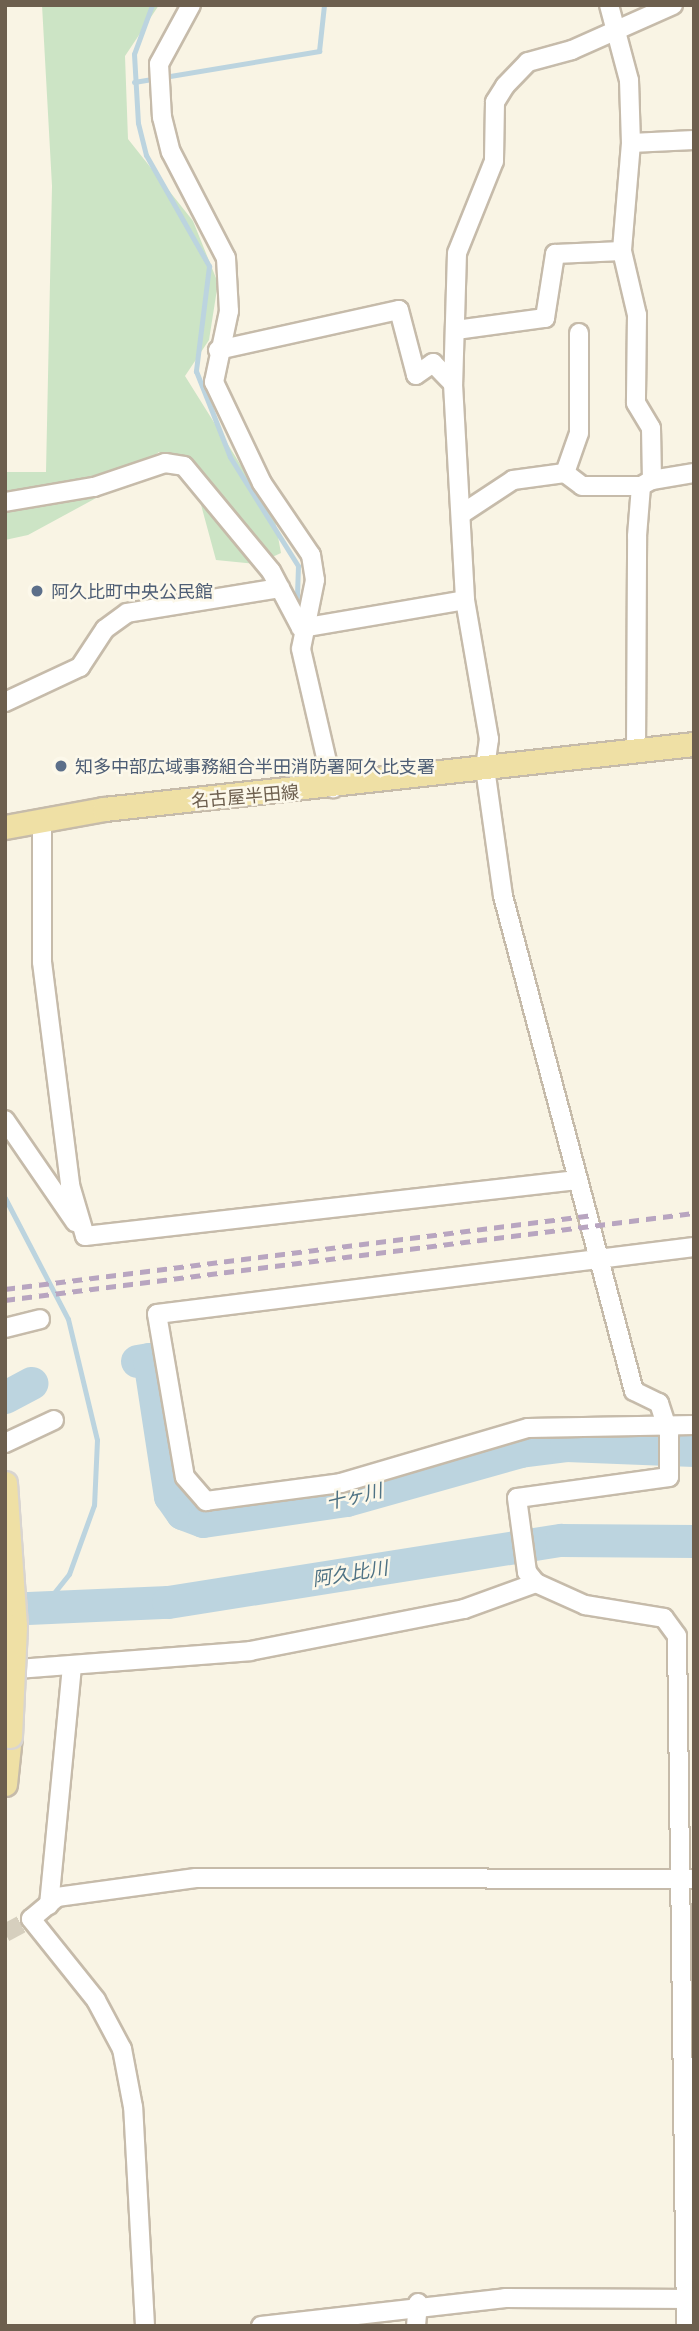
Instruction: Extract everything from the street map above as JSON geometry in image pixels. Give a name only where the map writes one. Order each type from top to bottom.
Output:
[{"type":"main road","name":"名古屋半田線","points":[[5,827],[694,744]]},
{"type":"main road","points":[[5,1483],[15,1626],[5,1784]]},
{"type":"street","points":[[191,5],[164,44],[159,88],[171,152],[226,258],[229,312],[218,350],[214,382],[239,439],[311,555],[315,580],[301,628]]},
{"type":"street","points":[[609,5],[629,80],[631,143],[621,251],[637,314],[635,403],[651,428],[636,750]]},
{"type":"street","points":[[532,1577],[517,1498],[534,1491],[669,1477],[669,1429],[659,1404],[634,1391],[598,1254],[575,1180],[503,896],[485,768],[489,738],[465,600],[463,513],[453,384],[457,253],[494,161],[495,102],[528,62],[572,50],[616,27],[673,5]]},
{"type":"street","points":[[631,143],[694,140]]},
{"type":"street","points":[[456,330],[545,318],[555,254],[621,251]]},
{"type":"street","points":[[218,350],[399,310],[416,375],[433,363],[453,384]]},
{"type":"street","points":[[565,473],[579,433],[579,333]]},
{"type":"street","points":[[5,502],[93,487],[165,463],[184,466],[280,588],[301,628],[312,716],[333,788]]},
{"type":"street","points":[[463,513],[513,480],[565,473],[582,486],[647,483],[694,473]]},
{"type":"street","points":[[5,702],[80,667],[105,629],[127,613],[280,588]]},
{"type":"street","points":[[301,628],[465,600]]},
{"type":"street","points":[[42,821],[42,962],[70,1185],[85,1236]]},
{"type":"street","points":[[5,1120],[85,1236]]},
{"type":"street","points":[[85,1236],[575,1180]]},
{"type":"street","points":[[694,1247],[598,1254],[157,1314],[185,1477],[206,1501],[341,1483],[528,1428],[669,1429],[694,1425]]},
{"type":"street","points":[[5,1328],[40,1319]]},
{"type":"street","points":[[5,1443],[54,1420]]},
{"type":"street","points":[[5,1670],[250,1651],[464,1609],[532,1577]]},
{"type":"street","points":[[532,1577],[585,1605],[664,1618],[677,1636],[686,1879],[691,2299],[686,2326]]},
{"type":"street","points":[[49,1905],[72,1666]]},
{"type":"street","points":[[145,2326],[133,2107],[122,2049],[96,2000],[31,1919],[49,1905],[80,1891],[196,1878],[686,1879]]},
{"type":"street","points":[[261,2326],[418,2303],[691,2299]]},
{"type":"street","points":[[416,2326],[418,2303]]},
{"type":"green space","points":[[42,5],[159,5],[125,56],[128,139],[193,221],[218,283],[209,340],[185,376],[275,520],[281,553],[257,564],[216,560],[197,490],[159,452],[98,497],[28,535],[5,540],[5,472],[46,472],[52,186]]},
{"type":"waterway","points":[[152,5],[134,54],[138,123],[146,155],[209,266],[196,371],[230,457],[298,566],[297,602]]},
{"type":"waterway","points":[[134,82],[319,51],[324,5]]},
{"type":"waterway","points":[[5,1198],[68,1319],[97,1440],[94,1505],[69,1574],[42,1608]]},
{"type":"waterway","name":"十ヶ川","points":[[137,1361],[149,1359],[170,1496],[182,1513],[203,1521],[346,1500],[520,1451],[566,1445],[694,1450]]},
{"type":"waterway","name":"十ヶ川","points":[[5,1397],[31,1383]]},
{"type":"waterway","name":"阿久比川","points":[[5,1609],[168,1602],[561,1540],[694,1541]]},
{"type":"tunnel","points":[[5,1933],[31,1919]]},
{"type":"railway","points":[[5,1300],[694,1213]]},
{"type":"railway","points":[[5,1289],[593,1215]]},
{"type":"place","name":"阿久比町中央公民館","points":[[37,591]]},
{"type":"place","name":"知多中部広域事務組合半田消防署阿久比支署","points":[[61,766]]}]
